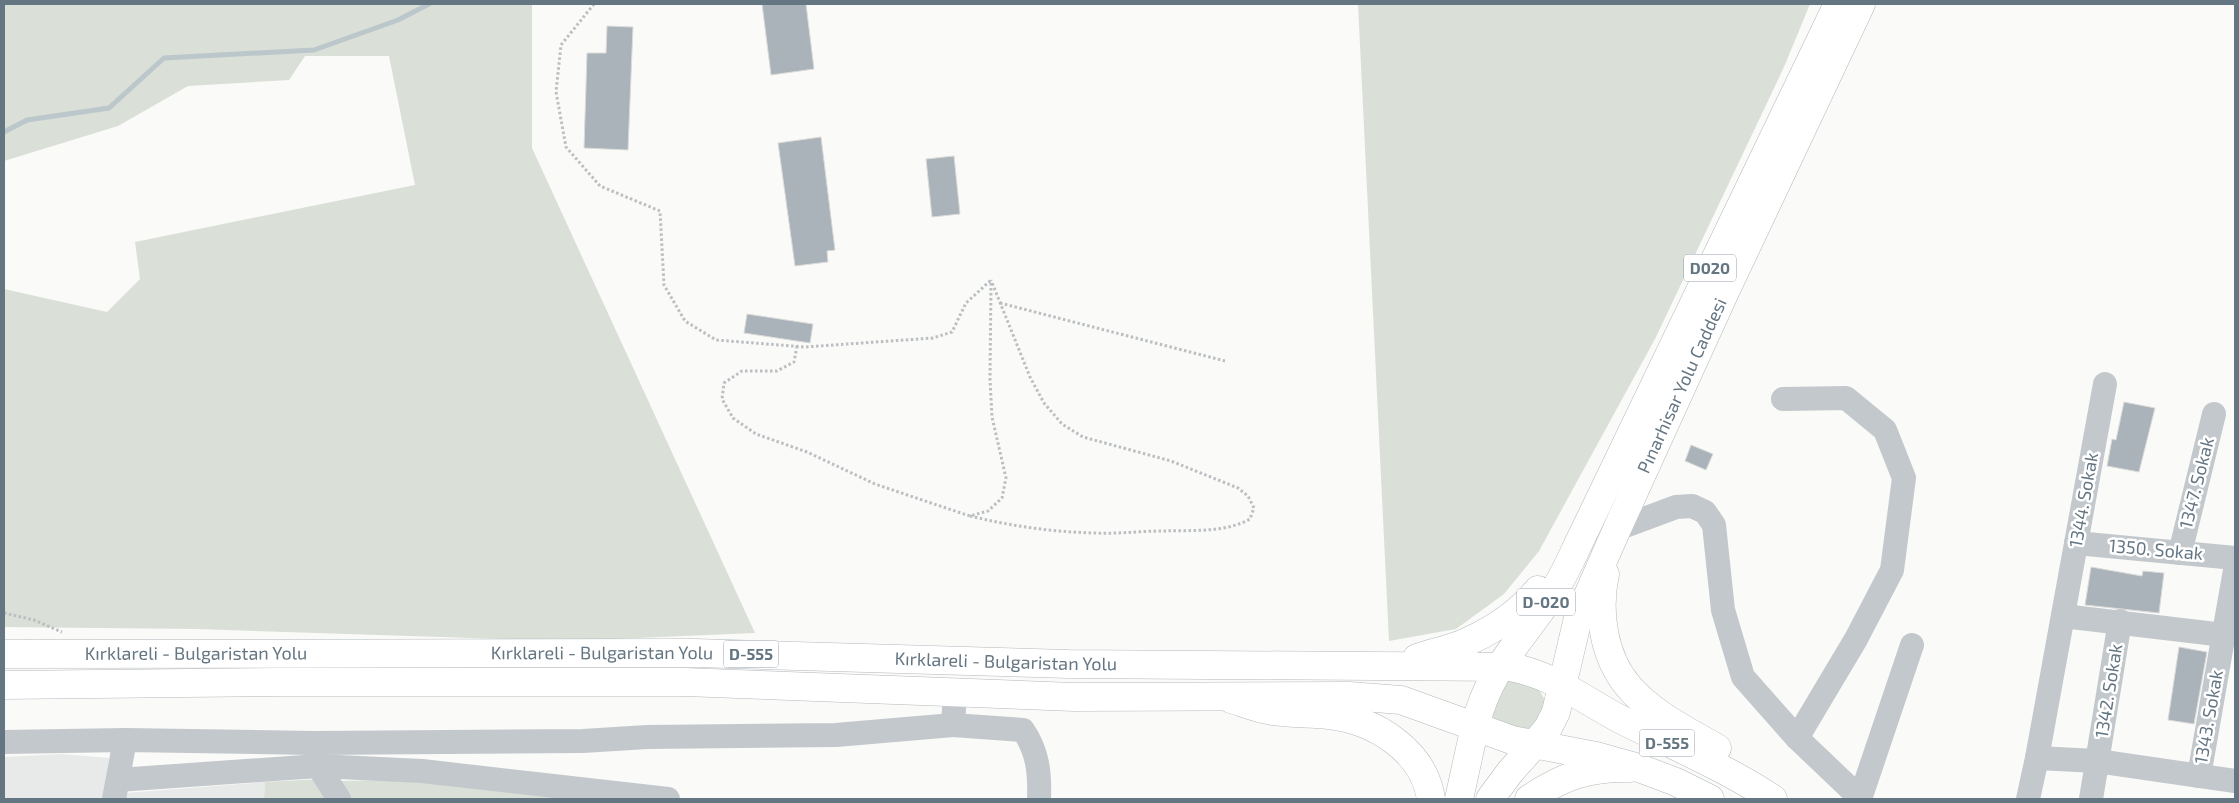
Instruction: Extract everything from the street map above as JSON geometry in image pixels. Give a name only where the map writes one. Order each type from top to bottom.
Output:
[{"type":"main road","name":"Pınarhisar Yolu Caddesi","points":[[1459,799],[1482,702],[1498,666],[1553,593],[1838,4]]},
{"type":"main road","name":"Pınarhisar Yolu Caddesi","points":[[1490,799],[1510,772],[1548,728],[1556,712],[1578,618],[1736,268],[1860,4]]},
{"type":"main road","points":[[1617,529],[1604,576],[1602,607],[1607,645],[1619,674],[1629,688],[1659,712],[1768,780],[1794,799]]},
{"type":"main road","points":[[1391,667],[1468,642],[1512,615],[1530,599],[1584,532]]},
{"type":"main road","name":"Kırklareli - Bulgaristan Yolu","points":[[4,654],[684,653],[1069,664],[1498,666]]},
{"type":"main road","name":"D-555","points":[[1498,666],[1535,673],[1562,685],[1591,703],[1738,778],[1773,799]]},
{"type":"main road","name":"Kırklareli - Bulgaristan Yolu","points":[[4,685],[269,682],[684,682],[1074,697],[1349,696],[1401,700],[1475,726]]},
{"type":"main road","points":[[1223,696],[1270,711],[1330,715],[1373,727],[1404,748],[1418,764],[1426,779],[1431,799]]},
{"type":"main road","name":"D-555","points":[[1475,726],[1512,740],[1596,756],[1638,768],[1676,782],[1710,799]]},
{"type":"main road","points":[[1529,799],[1558,782],[1584,771],[1604,768],[1638,768]]},
{"type":"street","name":"1344. Sokak","points":[[2028,799],[2105,384]]},
{"type":"street","points":[[1783,399],[1846,398],[1886,430],[1904,478],[1892,570],[1856,639],[1797,738]]},
{"type":"street","name":"1347. Sokak","points":[[2180,553],[2214,414]]},
{"type":"street","points":[[1617,529],[1676,507],[1692,506],[1705,512],[1714,524],[1723,610],[1743,676],[1797,738],[1861,799],[1912,645]]},
{"type":"street","name":"1350. Sokak","points":[[2076,543],[2235,558]]},
{"type":"street","name":"1343. Sokak","points":[[2199,776],[2235,570]]},
{"type":"street","points":[[2063,616],[2120,621],[2224,635]]},
{"type":"street","name":"1342. Sokak","points":[[2091,799],[2120,621]]},
{"type":"street","points":[[953,725],[955,691]]},
{"type":"street","points":[[4,742],[125,740],[314,743],[583,741],[647,737],[836,735],[953,725],[1023,730],[1031,742],[1037,760],[1040,778],[1038,799]]},
{"type":"street","points":[[125,740],[116,790],[318,766],[422,771],[621,796],[668,799]]},
{"type":"street","points":[[314,743],[318,766],[339,799]]},
{"type":"street","points":[[2037,758],[2098,761],[2235,781]]},
{"type":"path","points":[[594,4],[561,45],[556,92],[566,147],[600,186],[660,211],[664,284],[686,320],[716,340],[796,346],[933,338],[952,332],[966,303],[991,280]]},
{"type":"path","points":[[796,346],[794,362],[777,371],[742,371],[724,383],[722,399],[733,418],[756,434],[807,452],[875,484],[970,516],[1017,526],[1049,530],[1097,533],[1202,530],[1238,526],[1250,519],[1254,508],[1248,496],[1238,488],[1171,461],[1083,437],[1062,424],[1044,403],[1035,385],[991,280]]},
{"type":"path","points":[[970,516],[988,511],[1002,498],[1006,478],[992,417],[990,380],[991,280]]},
{"type":"path","points":[[1000,303],[1224,360]]},
{"type":"shaded area","points":[[4,4],[532,4],[532,148],[755,633],[566,641],[196,629],[4,627],[4,289],[107,312],[140,279],[135,242],[415,185],[389,56],[305,56],[289,80],[188,86],[118,126],[4,161]]},
{"type":"shaded area","points":[[1358,4],[1810,4],[1784,67],[1655,339],[1539,551],[1504,594],[1456,629],[1389,641]]},
{"type":"shaded area","points":[[1508,680],[1536,685],[1545,700],[1538,725],[1524,733],[1494,720],[1492,703],[1496,694]]},
{"type":"shaded area","points":[[62,754],[109,758],[103,799],[4,799],[4,757]]},
{"type":"shaded area","points":[[320,779],[333,799],[264,799],[265,782]]},
{"type":"shaded area","points":[[448,779],[611,799],[347,799],[336,781]]},
{"type":"shaded area","points":[[265,782],[264,799],[124,799],[125,793]]},
{"type":"building","points":[[762,4],[806,4],[814,69],[771,75]]},
{"type":"building","points":[[607,26],[633,27],[628,150],[584,148],[587,53],[606,53]]},
{"type":"building","points":[[821,137],[835,250],[827,251],[828,262],[795,266],[778,143]]},
{"type":"building","points":[[954,156],[960,214],[932,217],[926,159]]},
{"type":"building","points":[[747,314],[813,324],[810,343],[744,333]]},
{"type":"building","points":[[2124,402],[2155,408],[2139,472],[2107,466],[2112,439],[2116,440]]},
{"type":"building","points":[[1691,445],[1713,454],[1706,470],[1685,461]]},
{"type":"building","points":[[2091,567],[2142,576],[2143,571],[2164,573],[2159,613],[2085,605]]},
{"type":"building","points":[[2179,647],[2207,652],[2194,724],[2168,720]]},
{"type":"waterway","points":[[4,132],[27,120],[109,108],[164,58],[314,50],[398,20],[429,4]]}]
